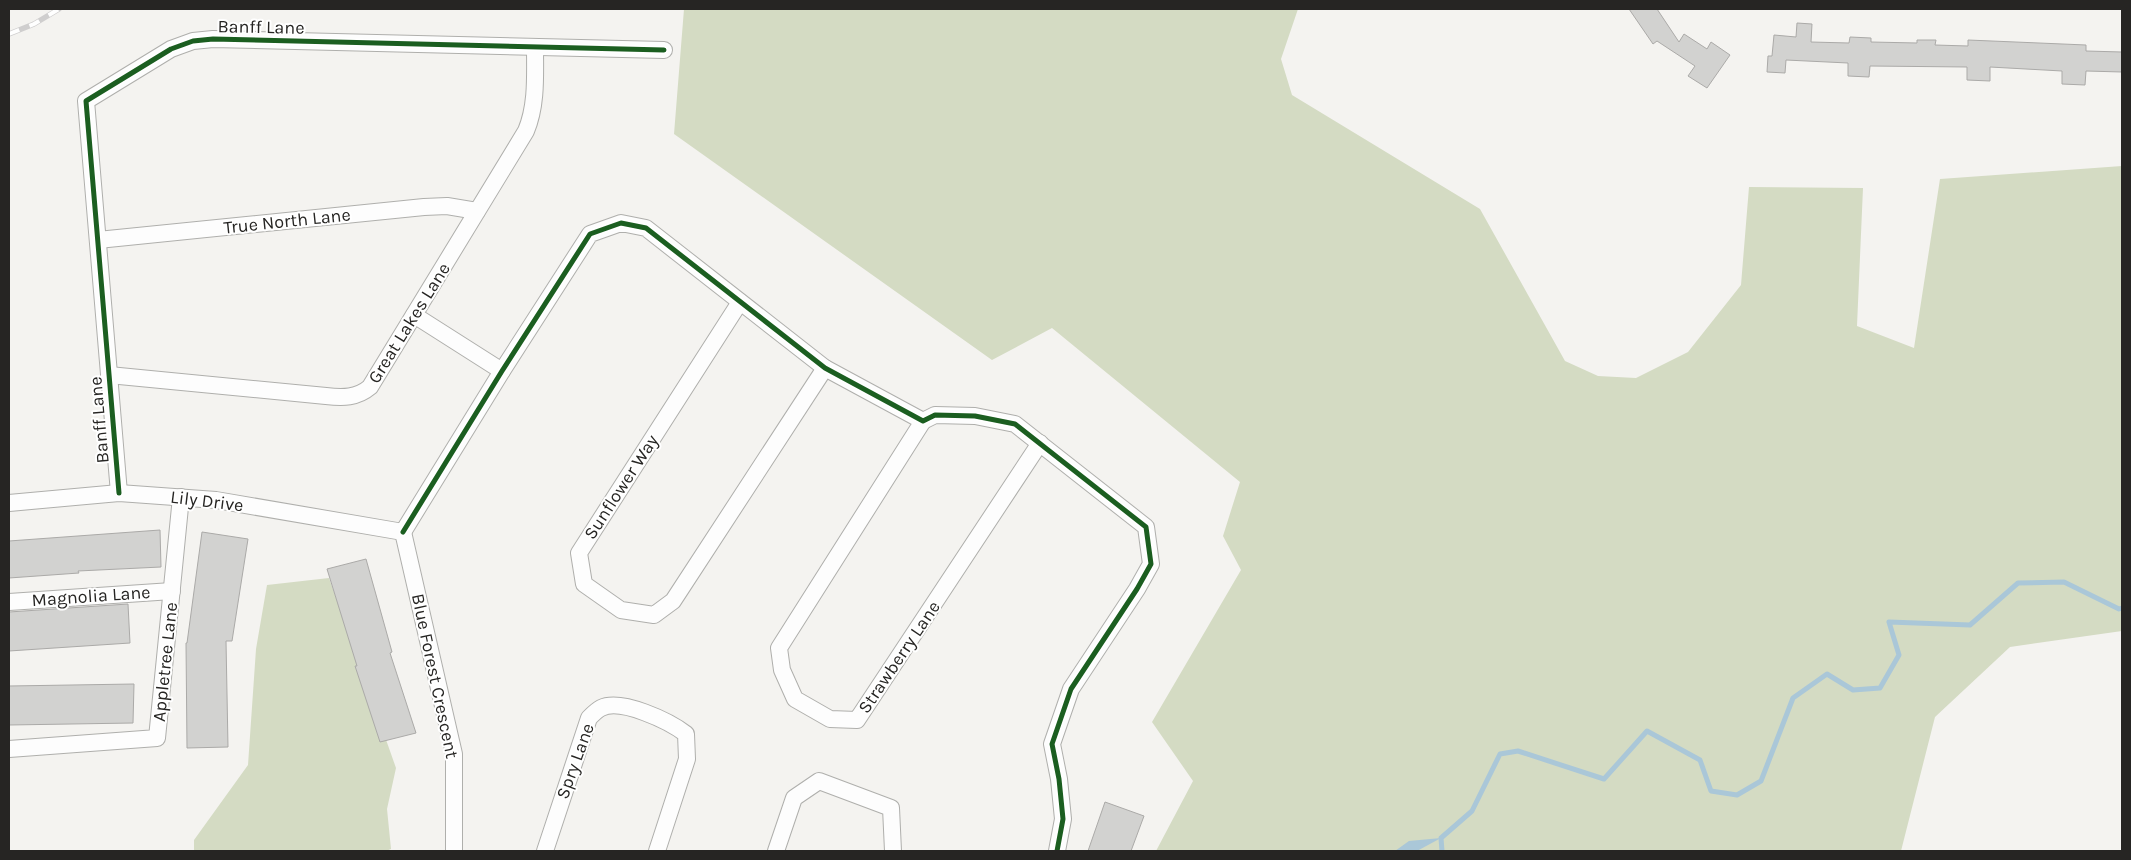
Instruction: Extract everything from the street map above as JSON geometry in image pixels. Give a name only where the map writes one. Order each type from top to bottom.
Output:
[{"type":"street","name":"Banff Lane","points":[[119,492],[86,101],[171,49],[193,41],[213,39],[664,50]]},
{"type":"street","name":"Great Lakes Lane","points":[[109,375],[326,396],[354,396],[363,393],[370,387],[526,132],[532,118],[536,47]]},
{"type":"street","name":"True North Lane","points":[[98,240],[424,207],[447,206],[477,210]]},
{"type":"street","points":[[403,532],[502,371],[590,234],[621,223],[646,228],[825,368],[923,420],[935,415],[975,416],[1015,424],[1146,527],[1151,564],[1137,589],[1071,689],[1052,744],[1059,779],[1063,819],[1057,851]]},
{"type":"street","name":"Sunflower Way","points":[[740,302],[579,553],[584,584],[621,610],[654,615],[673,601],[825,368]]},
{"type":"street","points":[[414,315],[502,371]]},
{"type":"street","name":"Strawberry Lane","points":[[923,420],[780,648],[782,670],[796,699],[830,719],[857,720],[1040,444]]},
{"type":"street","name":"Lily Drive","points":[[9,503],[119,492],[216,500],[403,532]]},
{"type":"street","name":"Appletree Lane","points":[[9,749],[157,738],[181,497]]},
{"type":"street","name":"Blue Forest Crescent","points":[[403,532],[454,754],[454,851]]},
{"type":"street","name":"Magnolia Lane","points":[[9,602],[172,590]]},
{"type":"street","name":"Spry Lane","points":[[544,851],[589,718],[601,707],[626,706],[672,723],[686,734],[687,759],[657,851]]},
{"type":"street","points":[[776,851],[794,798],[818,781],[891,808],[894,851]]},
{"type":"green space","points":[[684,9],[1298,9],[1281,59],[1292,95],[1480,209],[1565,361],[1598,376],[1636,378],[1688,352],[1741,285],[1749,187],[1863,188],[1857,326],[1914,348],[1940,179],[2122,166],[2122,631],[2010,647],[1935,717],[1901,851],[1156,851],[1193,781],[1152,722],[1241,570],[1223,536],[1240,482],[1052,328],[992,360],[674,134]]},
{"type":"green space","points":[[329,578],[396,768],[387,809],[391,849],[386,851],[194,851],[194,840],[248,765],[256,649],[267,585]]},
{"type":"water","points":[[1441,838],[1417,851],[1395,851],[1409,841]]},
{"type":"building","points":[[1629,9],[1657,9],[1679,42],[1684,34],[1707,49],[1711,42],[1730,55],[1707,88],[1688,76],[1695,66],[1657,41],[1653,44]]},
{"type":"building","points":[[1797,23],[1812,24],[1811,42],[1849,43],[1850,37],[1871,38],[1871,42],[1917,43],[1917,40],[1936,40],[1935,45],[1968,46],[1968,40],[2086,45],[2086,51],[2122,52],[2122,72],[2086,71],[2085,85],[2062,84],[2062,71],[1990,67],[1990,81],[1967,80],[1967,67],[1870,66],[1869,77],[1848,76],[1848,63],[1786,60],[1785,73],[1767,72],[1768,56],[1772,56],[1774,35],[1796,37]]},
{"type":"building","points":[[160,530],[161,567],[78,571],[79,573],[9,578],[9,541]]},
{"type":"building","points":[[202,532],[248,539],[232,641],[226,641],[228,747],[187,748],[186,643]]},
{"type":"building","points":[[366,559],[392,652],[390,653],[416,733],[380,742],[355,666],[357,666],[327,569]]},
{"type":"building","points":[[128,604],[130,643],[9,651],[9,612]]},
{"type":"building","points":[[134,684],[133,723],[9,725],[9,686]]},
{"type":"building","points":[[1105,802],[1144,816],[1131,851],[1088,851]]},
{"type":"waterway","points":[[1442,851],[1441,838],[1472,811],[1500,754],[1518,751],[1604,779],[1647,731],[1700,760],[1711,791],[1737,795],[1761,781],[1793,698],[1827,674],[1853,690],[1880,688],[1899,655],[1889,622],[1970,625],[2018,583],[2064,582],[2119,609],[2122,608]]},
{"type":"railway","points":[[9,34],[34,24],[59,9]]},
{"type":"cycle path","points":[[119,493],[86,101],[171,49],[193,41],[213,39],[664,50]]},
{"type":"cycle path","points":[[403,532],[502,371],[590,234],[621,223],[646,228],[825,368],[923,421],[935,415],[975,416],[1015,424],[1146,527],[1151,564],[1137,589],[1071,689],[1052,744],[1059,779],[1063,819],[1057,851]]}]
